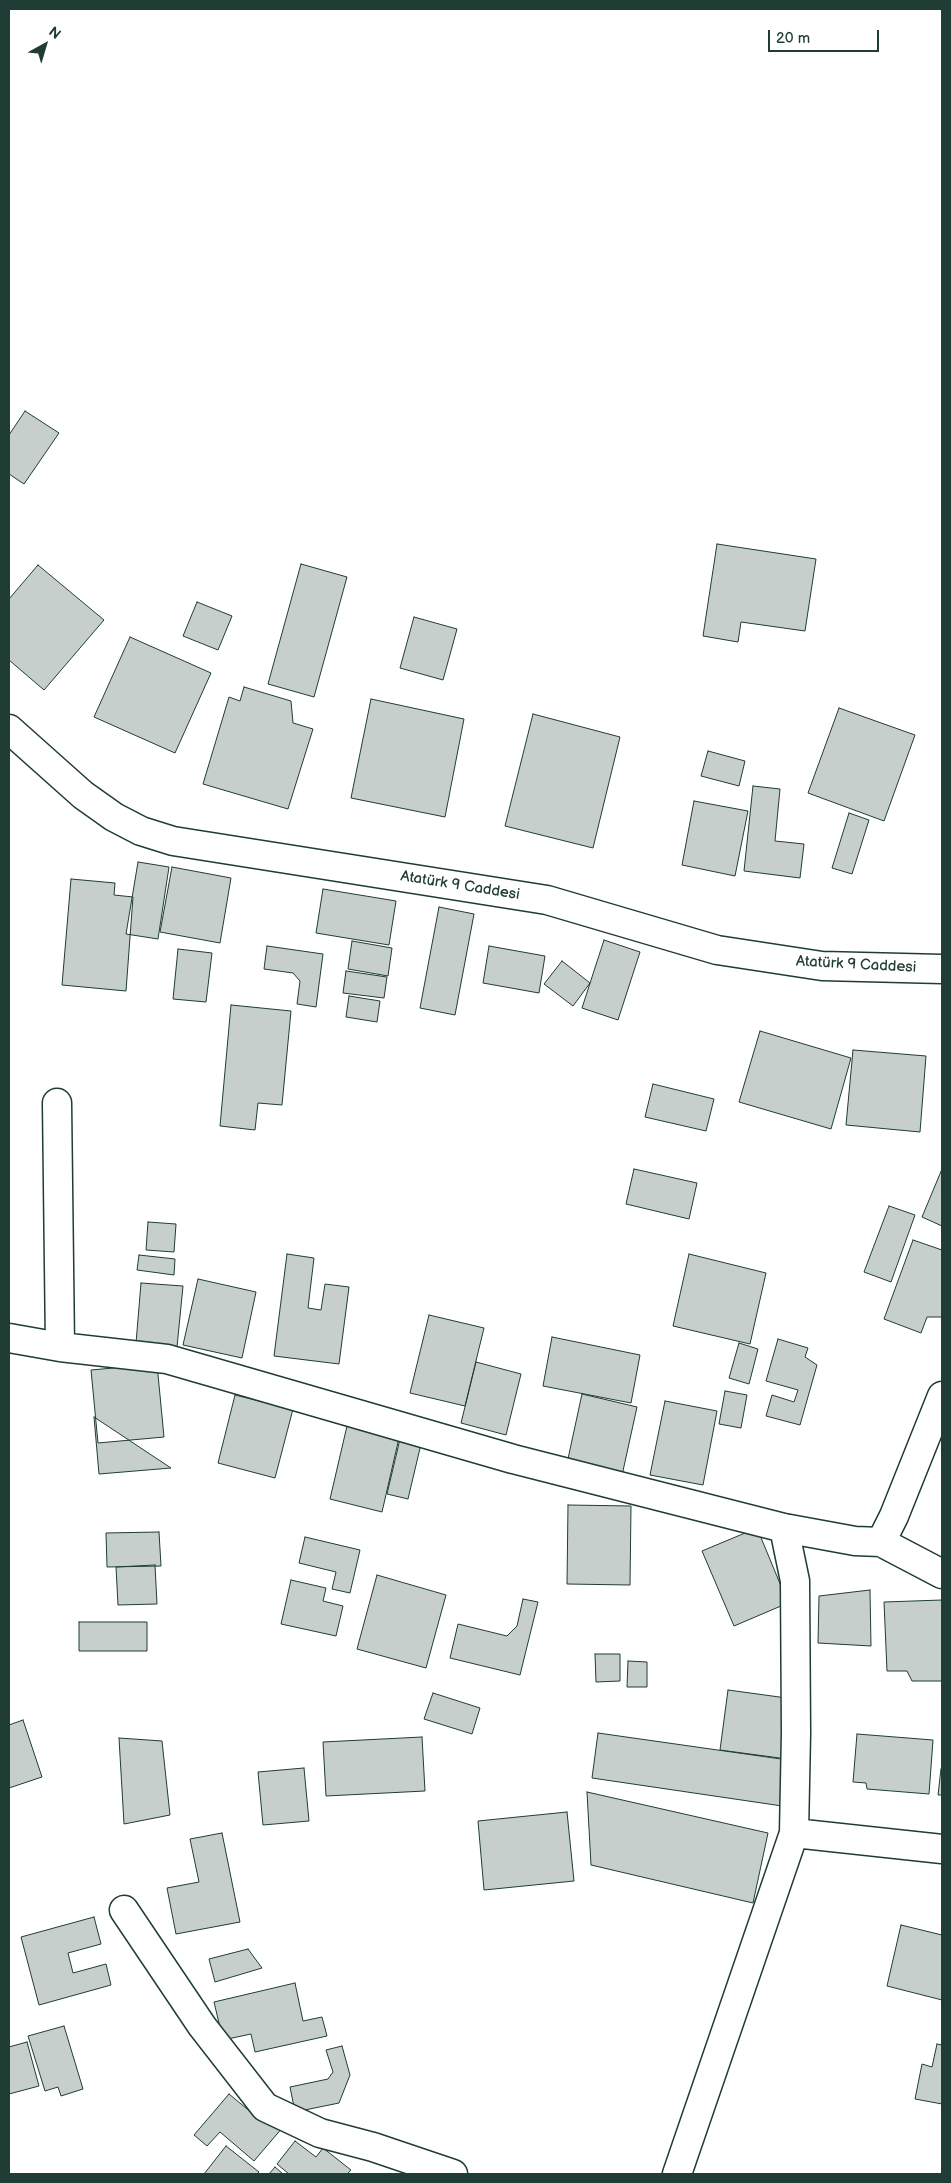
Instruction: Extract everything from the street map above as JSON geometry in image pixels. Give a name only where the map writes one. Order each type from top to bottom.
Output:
[{"type":"street","name":"Atatürk 9 Caddesi","points":[[9,729],[83,795],[114,817],[142,831],[173,841],[547,900],[717,950],[822,966],[942,969]]},
{"type":"street","points":[[57,1103],[60,1347]]},
{"type":"street","points":[[9,1338],[60,1347],[167,1359],[512,1458],[784,1528],[855,1541],[881,1542],[942,1574]]},
{"type":"street","points":[[881,1542],[894,1516],[942,1396]]},
{"type":"street","points":[[677,2174],[794,1833],[796,1733],[795,1581],[784,1528]]},
{"type":"street","points":[[794,1833],[942,1849]]},
{"type":"street","points":[[124,1910],[202,2026],[265,2107],[320,2133],[372,2147],[453,2174]]},
{"type":"building","points":[[25,411],[59,433],[24,484],[9,474],[9,435]]},
{"type":"building","points":[[717,544],[816,559],[805,631],[741,622],[738,642],[703,636]]},
{"type":"building","points":[[301,564],[347,577],[314,697],[268,684]]},
{"type":"building","points":[[38,565],[104,620],[44,690],[9,660],[9,599]]},
{"type":"building","points":[[197,602],[232,616],[218,650],[183,636]]},
{"type":"building","points":[[414,617],[457,629],[443,680],[400,668]]},
{"type":"building","points":[[130,637],[211,673],[175,753],[94,717]]},
{"type":"building","points":[[244,687],[291,701],[293,723],[313,729],[288,809],[203,784],[229,697],[240,701]]},
{"type":"building","points":[[371,699],[464,719],[445,817],[351,798]]},
{"type":"building","points":[[839,708],[915,735],[884,821],[808,793]]},
{"type":"building","points":[[533,714],[620,737],[593,848],[505,826]]},
{"type":"building","points":[[708,751],[745,761],[739,786],[701,776]]},
{"type":"building","points":[[753,786],[780,789],[775,841],[804,844],[800,878],[744,871]]},
{"type":"building","points":[[694,801],[748,811],[735,876],[682,865]]},
{"type":"building","points":[[849,813],[869,820],[852,874],[832,868]]},
{"type":"building","points":[[138,862],[169,867],[158,939],[126,934]]},
{"type":"building","points":[[172,867],[231,878],[220,943],[160,932]]},
{"type":"building","points":[[71,879],[115,883],[114,895],[133,897],[126,991],[62,985]]},
{"type":"building","points":[[323,889],[396,901],[389,945],[316,933]]},
{"type":"building","points":[[439,907],[474,914],[455,1015],[420,1008]]},
{"type":"building","points":[[604,940],[640,952],[618,1020],[582,1008]]},
{"type":"building","points":[[352,941],[392,948],[388,976],[348,969]]},
{"type":"building","points":[[267,946],[323,954],[316,1007],[297,1004],[300,981],[293,973],[264,969]]},
{"type":"building","points":[[489,946],[545,956],[539,993],[483,983]]},
{"type":"building","points":[[178,949],[212,953],[206,1002],[173,999]]},
{"type":"building","points":[[562,961],[590,983],[573,1006],[544,984]]},
{"type":"building","points":[[346,971],[387,977],[384,998],[343,993]]},
{"type":"building","points":[[349,996],[380,1001],[377,1022],[346,1017]]},
{"type":"building","points":[[231,1005],[291,1011],[282,1105],[258,1103],[255,1130],[220,1126]]},
{"type":"building","points":[[760,1031],[851,1058],[831,1129],[739,1102]]},
{"type":"building","points":[[853,1050],[926,1056],[920,1132],[846,1125]]},
{"type":"building","points":[[653,1084],[714,1099],[706,1131],[645,1117]]},
{"type":"building","points":[[634,1169],[697,1183],[689,1219],[626,1204]]},
{"type":"building","points":[[942,1169],[942,1226],[922,1217]]},
{"type":"building","points":[[889,1206],[915,1215],[891,1282],[864,1272]]},
{"type":"building","points":[[148,1222],[176,1224],[174,1252],[146,1250]]},
{"type":"building","points":[[913,1240],[942,1250],[942,1317],[927,1317],[921,1333],[884,1319]]},
{"type":"building","points":[[287,1254],[314,1258],[308,1308],[321,1310],[325,1284],[349,1287],[339,1364],[274,1356]]},
{"type":"building","points":[[689,1254],[766,1273],[750,1344],[673,1326]]},
{"type":"building","points":[[139,1255],[175,1259],[174,1275],[137,1270]]},
{"type":"building","points":[[198,1279],[256,1292],[242,1358],[183,1345]]},
{"type":"building","points":[[141,1283],[183,1286],[177,1347],[136,1343]]},
{"type":"building","points":[[429,1315],[484,1328],[465,1406],[410,1393]]},
{"type":"building","points":[[552,1337],[640,1355],[631,1403],[543,1386]]},
{"type":"building","points":[[778,1339],[808,1348],[805,1357],[817,1365],[800,1425],[766,1416],[772,1395],[794,1402],[798,1390],[766,1381]]},
{"type":"building","points":[[739,1343],[758,1349],[749,1384],[729,1378]]},
{"type":"building","points":[[476,1362],[521,1374],[506,1435],[461,1423]]},
{"type":"building","points":[[157,1364],[164,1437],[98,1443],[91,1370]]},
{"type":"building","points":[[725,1391],[747,1395],[741,1428],[719,1424]]},
{"type":"building","points":[[582,1394],[637,1407],[621,1480],[566,1468]]},
{"type":"building","points":[[235,1395],[293,1409],[275,1478],[218,1463]]},
{"type":"building","points":[[665,1401],[717,1411],[703,1485],[650,1475]]},
{"type":"building","points":[[94,1417],[171,1468],[99,1474]]},
{"type":"building","points":[[347,1426],[399,1438],[382,1512],[330,1499]]},
{"type":"building","points":[[400,1439],[421,1444],[408,1499],[387,1494]]},
{"type":"building","points":[[568,1505],[631,1506],[630,1585],[567,1584]]},
{"type":"building","points":[[757,1528],[788,1603],[734,1626],[702,1551]]},
{"type":"building","points":[[159,1532],[161,1566],[107,1567],[106,1533]]},
{"type":"building","points":[[305,1537],[360,1550],[350,1593],[332,1589],[336,1572],[299,1563]]},
{"type":"building","points":[[155,1565],[157,1604],[118,1605],[116,1567]]},
{"type":"building","points":[[377,1575],[446,1595],[426,1668],[357,1649]]},
{"type":"building","points":[[291,1580],[326,1588],[323,1601],[343,1606],[336,1636],[281,1624]]},
{"type":"building","points":[[870,1590],[871,1646],[818,1643],[819,1596]]},
{"type":"building","points":[[523,1599],[538,1602],[520,1675],[450,1658],[458,1624],[507,1636],[517,1626]]},
{"type":"building","points":[[942,1600],[942,1681],[912,1681],[907,1671],[887,1671],[884,1602]]},
{"type":"building","points":[[79,1622],[147,1622],[147,1651],[79,1651]]},
{"type":"building","points":[[595,1654],[620,1654],[620,1681],[596,1682]]},
{"type":"building","points":[[628,1661],[647,1662],[647,1687],[627,1687]]},
{"type":"building","points":[[728,1690],[794,1699],[787,1759],[720,1750]]},
{"type":"building","points":[[433,1693],[480,1708],[472,1734],[424,1719]]},
{"type":"building","points":[[23,1720],[42,1777],[9,1788],[9,1725]]},
{"type":"building","points":[[598,1733],[795,1761],[789,1807],[592,1778]]},
{"type":"building","points":[[857,1734],[933,1740],[929,1794],[867,1789],[866,1783],[853,1782]]},
{"type":"building","points":[[422,1737],[425,1791],[326,1796],[323,1742]]},
{"type":"building","points":[[119,1738],[162,1741],[170,1815],[124,1824]]},
{"type":"building","points":[[304,1768],[309,1821],[263,1825],[258,1772]]},
{"type":"building","points":[[941,1769],[942,1795],[938,1795]]},
{"type":"building","points":[[587,1792],[768,1833],[753,1903],[591,1865]]},
{"type":"building","points":[[567,1812],[574,1881],[484,1890],[478,1821]]},
{"type":"building","points":[[222,1833],[240,1922],[176,1934],[167,1888],[199,1882],[190,1839]]},
{"type":"building","points":[[94,1917],[101,1944],[68,1953],[73,1973],[106,1964],[111,1985],[39,2005],[21,1937]]},
{"type":"building","points":[[901,1925],[942,1935],[942,2000],[887,1986]]},
{"type":"building","points":[[248,1949],[262,1968],[215,1982],[209,1959]]},
{"type":"building","points":[[295,1983],[303,2021],[322,2017],[327,2036],[255,2052],[251,2034],[223,2040],[214,2002]]},
{"type":"building","points":[[64,2026],[83,2089],[61,2096],[58,2087],[45,2091],[28,2036]]},
{"type":"building","points":[[27,2042],[39,2086],[9,2094],[9,2047]]},
{"type":"building","points":[[937,2044],[942,2045],[942,2104],[915,2099],[922,2064],[932,2067]]},
{"type":"building","points":[[342,2046],[350,2075],[339,2103],[295,2112],[290,2087],[328,2079],[333,2072],[326,2050]]},
{"type":"building","points":[[229,2094],[258,2118],[283,2127],[254,2161],[220,2132],[207,2146],[194,2135]]},
{"type":"building","points":[[295,2141],[316,2157],[323,2148],[351,2170],[347,2174],[289,2174],[277,2164]]},
{"type":"building","points":[[226,2146],[259,2172],[257,2174],[204,2174]]},
{"type":"building","points":[[275,2167],[283,2174],[269,2174]]}]
